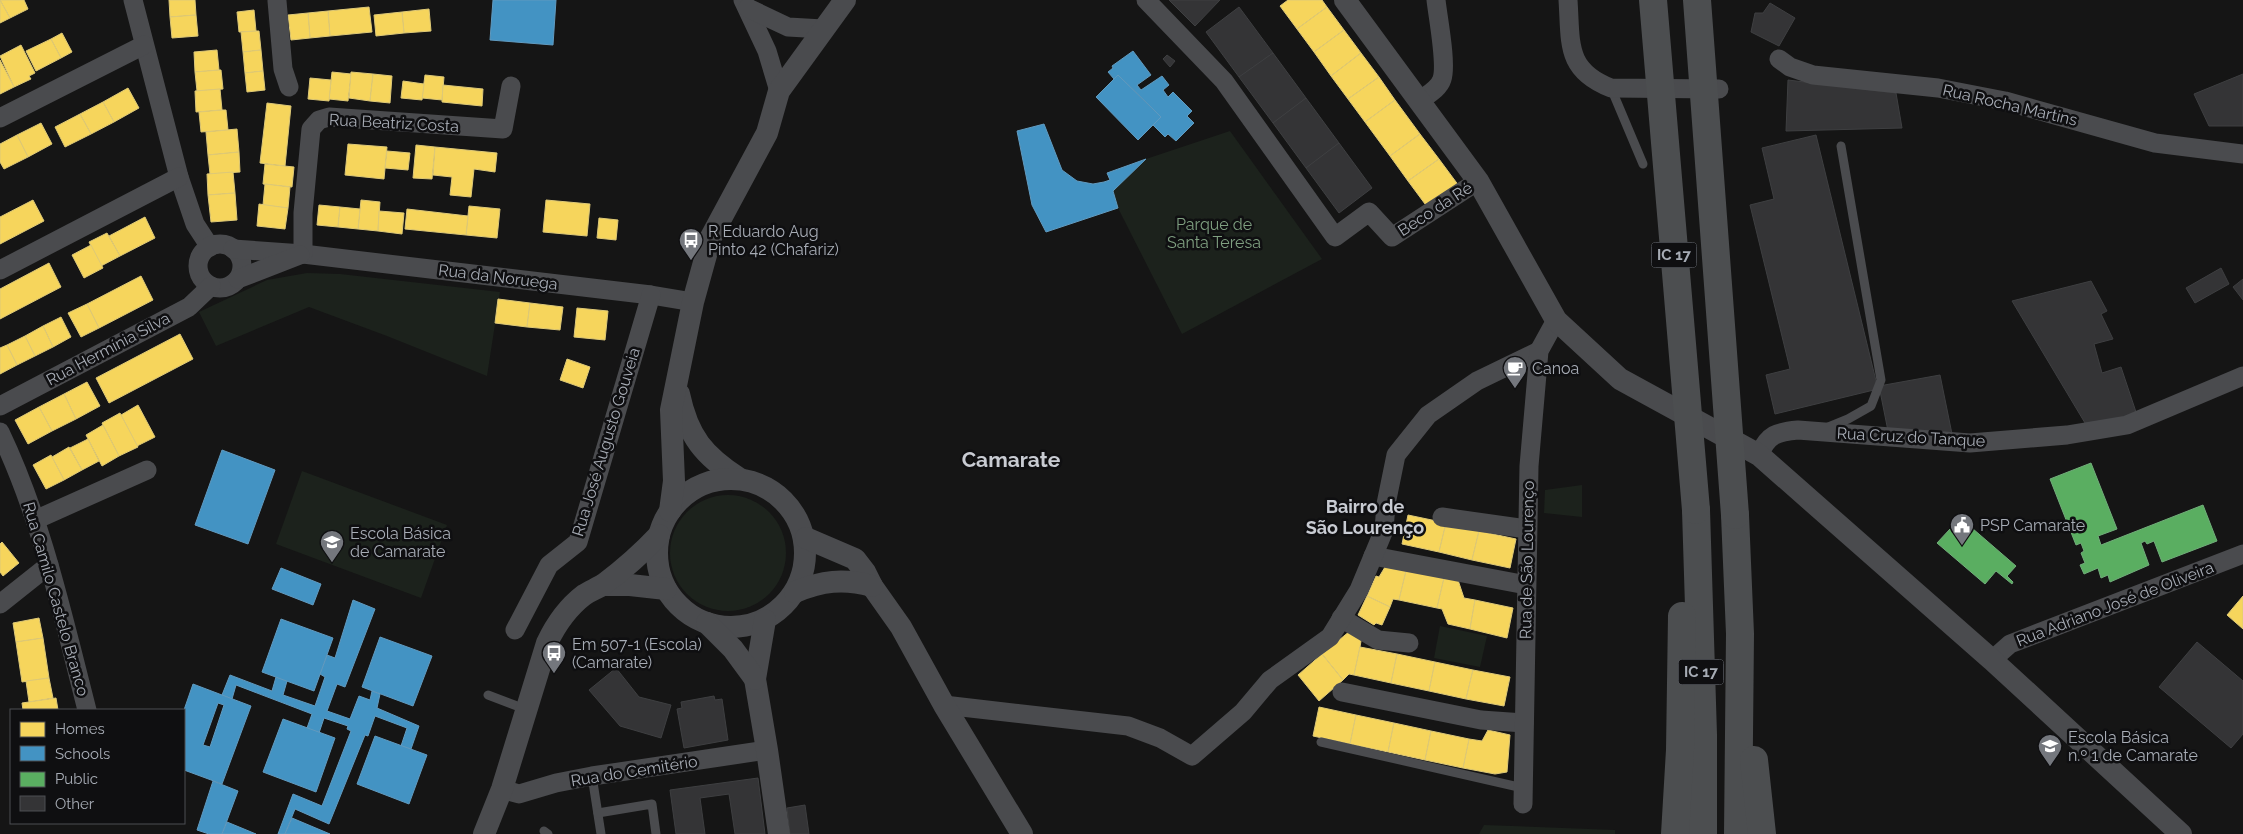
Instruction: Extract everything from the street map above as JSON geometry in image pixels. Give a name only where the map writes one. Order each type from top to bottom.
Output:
[{"type":"highway","name":"IC 17","points":[[1654,0],[1696,519],[1703,735],[1704,834]]},
{"type":"highway","name":"IC 17","points":[[1697,0],[1734,515],[1740,634],[1738,834]]},
{"type":"highway","points":[[1675,834],[1680,750],[1682,597],[1696,519]]},
{"type":"highway","points":[[1740,634],[1762,834]]},
{"type":"street","points":[[134,0],[179,177],[195,224],[210,247]]},
{"type":"street","points":[[279,0],[283,69],[289,87]]},
{"type":"street","points":[[484,834],[502,790],[553,630],[563,614],[585,595],[603,585],[639,556],[659,535],[670,511],[674,482],[671,410],[693,302],[711,237],[767,133],[779,91],[845,0]]},
{"type":"street","name":"Beco da Ré","points":[[1146,0],[1224,81],[1335,237],[1369,212],[1392,237],[1478,181]]},
{"type":"street","points":[[1345,0],[1478,181],[1556,320],[1620,379],[1708,429],[1759,455],[1992,660],[2181,834]]},
{"type":"street","points":[[1419,101],[1438,87],[1442,81],[1443,62],[1436,0]]},
{"type":"street","points":[[1568,0],[1572,50],[1577,63],[1585,74],[1595,81],[1611,88],[1719,89]]},
{"type":"street","points":[[746,4],[788,26],[823,28]]},
{"type":"street","points":[[746,4],[766,51],[779,91]]},
{"type":"street","points":[[0,118],[144,45]]},
{"type":"street","name":"Rua Rocha Martins","points":[[1779,59],[1790,67],[1813,75],[1897,82],[1947,90],[2005,101],[2155,143],[2243,154]]},
{"type":"street","name":"Rua Beatriz Costa","points":[[303,254],[303,212],[311,129],[319,120],[329,117],[503,129],[512,86]]},
{"type":"street","points":[[0,270],[179,177]]},
{"type":"street","points":[[226,245],[233,249],[239,255],[242,263],[238,279],[226,287],[211,286],[200,274],[198,267],[200,258],[210,247],[226,245]]},
{"type":"street","name":"Rua da Noruega","points":[[233,249],[303,254],[651,295],[693,302]]},
{"type":"street","name":"Rua da Noruega","points":[[238,279],[303,254]]},
{"type":"street","name":"Rua Hermínia Silva","points":[[0,406],[189,307],[211,286]]},
{"type":"street","name":"Rua José Augusto Gouveia","points":[[515,630],[548,564],[578,542],[651,295]]},
{"type":"street","name":"Rua de São Lourenço","points":[[1523,796],[1529,466],[1539,351],[1556,320]]},
{"type":"street","points":[[944,705],[1128,726],[1160,738],[1192,756],[1243,712],[1270,680],[1330,637],[1358,590],[1384,530],[1386,504],[1396,455],[1428,415],[1477,381],[1539,351]]},
{"type":"street","name":"Rua Cruz do Tanque","points":[[1759,455],[1764,443],[1772,436],[1784,431],[1970,443],[2067,435],[2127,425],[2243,376]]},
{"type":"street","points":[[677,384],[684,420],[698,443],[715,463],[740,479],[766,487],[787,504],[806,538],[803,573],[795,592],[782,608],[765,620],[736,627],[707,623]]},
{"type":"street","name":"Rua Camilo Castelo Branco","points":[[0,432],[5,458],[35,520],[50,565],[87,709]]},
{"type":"street","points":[[35,520],[147,470]]},
{"type":"street","points":[[670,511],[689,492],[714,481],[740,479]]},
{"type":"street","points":[[1442,517],[1527,530]]},
{"type":"street","points":[[659,535],[658,563],[666,589],[677,603],[691,615],[707,623],[734,649],[755,679]]},
{"type":"street","points":[[806,538],[855,559],[865,572],[872,586],[901,627],[944,705],[1022,834]]},
{"type":"street","name":"Rua Adriano José de Oliveira","points":[[1992,660],[2010,644],[2243,554]]},
{"type":"street","points":[[1373,556],[1526,585]]},
{"type":"street","points":[[0,604],[50,565]]},
{"type":"street","points":[[795,592],[818,583],[839,580],[872,586]]},
{"type":"street","points":[[603,585],[630,585],[666,589]]},
{"type":"street","points":[[1342,618],[1378,640],[1409,643]]},
{"type":"street","points":[[765,620],[755,679],[779,834]]},
{"type":"street","points":[[1342,692],[1482,720],[1524,723]]},
{"type":"street","name":"Rua do Cemitério","points":[[502,790],[519,794],[556,783],[592,776],[767,750]]},
{"type":"lane","points":[[1611,88],[1643,164]]},
{"type":"lane","points":[[1817,432],[1848,419],[1871,406],[1881,380],[1841,146]]},
{"type":"lane","points":[[488,695],[527,709]]},
{"type":"lane","points":[[1322,742],[1523,796]]},
{"type":"lane","points":[[592,776],[601,834]]},
{"type":"lane","points":[[598,813],[652,804],[656,834]]},
{"type":"green space","name":"Parque de Santa Teresa","points":[[1230,131],[1322,259],[1182,334],[1118,208],[1113,191],[1146,159]]},
{"type":"green space","points":[[307,273],[340,274],[500,292],[487,376],[309,307],[216,346],[199,312],[267,280]]},
{"type":"green space","points":[[302,471],[447,525],[421,598],[276,544]]},
{"type":"green space","points":[[1582,485],[1582,517],[1544,513],[1545,490]]},
{"type":"green space","points":[[728,495],[750,500],[769,512],[781,531],[786,553],[781,575],[769,594],[750,606],[728,611],[706,606],[687,594],[675,575],[670,553],[675,531],[687,512],[706,500]]},
{"type":"green space","points":[[1440,626],[1487,636],[1480,667],[1434,658]]},
{"type":"green space","points":[[1484,825],[1615,830],[1615,834],[1479,834]]},
{"type":"building: Homes","points":[[0,0],[24,0],[28,9],[10,18]]},
{"type":"building: Homes","points":[[0,0],[10,18],[0,23]]},
{"type":"building: Homes","points":[[169,0],[195,0],[196,15],[170,17]]},
{"type":"building: Homes","points":[[1288,0],[1322,0],[1327,7],[1297,29],[1280,6]]},
{"type":"building: Homes","points":[[369,7],[372,32],[330,36],[328,11]]},
{"type":"building: Homes","points":[[1327,7],[1344,30],[1314,52],[1297,29]]},
{"type":"building: Homes","points":[[429,9],[431,31],[404,33],[402,12]]},
{"type":"building: Homes","points":[[254,10],[256,31],[239,32],[237,12]]},
{"type":"building: Homes","points":[[328,11],[330,36],[310,38],[308,13]]},
{"type":"building: Homes","points":[[402,12],[404,33],[376,36],[374,15]]},
{"type":"building: Homes","points":[[308,13],[310,38],[291,40],[288,15]]},
{"type":"building: Homes","points":[[196,15],[198,36],[172,38],[170,17]]},
{"type":"building: Homes","points":[[1344,30],[1361,53],[1331,76],[1314,52]]},
{"type":"building: Homes","points":[[259,31],[261,50],[243,52],[241,32]]},
{"type":"building: Homes","points":[[62,33],[72,52],[61,58],[51,39]]},
{"type":"building: Homes","points":[[51,39],[61,58],[36,71],[26,51]]},
{"type":"building: Homes","points":[[21,45],[35,73],[29,76],[31,79],[14,87],[0,56]]},
{"type":"building: Homes","points":[[217,50],[219,70],[195,72],[194,52]]},
{"type":"building: Homes","points":[[261,50],[263,71],[245,73],[243,52]]},
{"type":"building: Homes","points":[[1361,53],[1379,77],[1348,99],[1331,76]]},
{"type":"building: Homes","points":[[0,60],[14,87],[0,94]]},
{"type":"building: Homes","points":[[221,70],[223,89],[197,91],[195,72]]},
{"type":"building: Homes","points":[[263,71],[265,90],[247,92],[245,73]]},
{"type":"building: Homes","points":[[332,72],[351,74],[348,101],[329,99]]},
{"type":"building: Homes","points":[[351,72],[373,74],[370,101],[349,98]]},
{"type":"building: Homes","points":[[373,74],[392,76],[390,103],[370,101]]},
{"type":"building: Homes","points":[[425,75],[444,77],[442,100],[422,98]]},
{"type":"building: Homes","points":[[1379,77],[1395,100],[1365,122],[1348,99]]},
{"type":"building: Homes","points":[[310,78],[331,80],[329,101],[308,99]]},
{"type":"building: Homes","points":[[403,81],[424,84],[422,100],[401,98]]},
{"type":"building: Homes","points":[[443,85],[483,89],[482,106],[442,102]]},
{"type":"building: Homes","points":[[128,88],[139,108],[114,122],[103,102]]},
{"type":"building: Homes","points":[[220,89],[222,110],[196,112],[195,91]]},
{"type":"building: Homes","points":[[1395,100],[1420,134],[1390,156],[1365,122]]},
{"type":"building: Homes","points":[[103,102],[114,122],[91,134],[80,114]]},
{"type":"building: Homes","points":[[267,103],[291,106],[285,166],[260,163]]},
{"type":"building: Homes","points":[[226,110],[228,130],[201,132],[199,112]]},
{"type":"building: Homes","points":[[80,114],[91,134],[65,147],[55,127]]},
{"type":"building: Homes","points":[[41,123],[52,144],[28,157],[17,135]]},
{"type":"building: Homes","points":[[237,129],[239,152],[208,155],[206,132]]},
{"type":"building: Homes","points":[[1420,134],[1439,159],[1408,181],[1390,156]]},
{"type":"building: Homes","points":[[17,135],[28,157],[4,169],[0,162],[0,144]]},
{"type":"building: Homes","points":[[348,144],[387,147],[384,179],[345,175]]},
{"type":"building: Homes","points":[[416,145],[435,147],[432,179],[413,178]]},
{"type":"building: Homes","points":[[435,147],[497,153],[495,172],[474,169],[471,197],[450,195],[452,177],[433,175]]},
{"type":"building: Homes","points":[[387,151],[410,153],[408,170],[385,168]]},
{"type":"building: Homes","points":[[239,152],[240,172],[210,174],[208,155]]},
{"type":"building: Homes","points":[[1439,159],[1459,186],[1428,208],[1408,181]]},
{"type":"building: Homes","points":[[265,164],[294,167],[292,187],[263,184]]},
{"type":"building: Homes","points":[[233,172],[235,193],[208,195],[207,174]]},
{"type":"building: Homes","points":[[265,184],[290,187],[288,208],[263,205]]},
{"type":"building: Homes","points":[[235,193],[237,220],[211,222],[208,195]]},
{"type":"building: Homes","points":[[33,200],[44,221],[0,244],[0,217]]},
{"type":"building: Homes","points":[[361,200],[380,202],[378,231],[358,229]]},
{"type":"building: Homes","points":[[546,200],[590,204],[587,236],[543,232]]},
{"type":"building: Homes","points":[[259,204],[288,208],[285,229],[257,226]]},
{"type":"building: Homes","points":[[319,205],[340,207],[338,227],[317,225]]},
{"type":"building: Homes","points":[[469,206],[500,209],[497,238],[466,235]]},
{"type":"building: Homes","points":[[340,207],[360,209],[358,229],[338,227]]},
{"type":"building: Homes","points":[[407,209],[468,216],[466,235],[405,229]]},
{"type":"building: Homes","points":[[379,211],[404,213],[402,234],[378,231]]},
{"type":"building: Homes","points":[[145,217],[155,238],[120,256],[109,236]]},
{"type":"building: Homes","points":[[599,218],[618,220],[616,240],[597,238]]},
{"type":"building: Homes","points":[[107,233],[120,256],[101,266],[89,242]]},
{"type":"building: Homes","points":[[91,245],[103,268],[84,278],[72,255]]},
{"type":"building: Homes","points":[[49,263],[61,287],[0,319],[0,289]]},
{"type":"building: Homes","points":[[141,276],[153,300],[99,328],[87,304]]},
{"type":"building: Homes","points":[[498,299],[530,303],[527,327],[495,323]]},
{"type":"building: Homes","points":[[530,303],[563,307],[560,330],[527,327]]},
{"type":"building: Homes","points":[[87,304],[99,328],[81,337],[68,313]]},
{"type":"building: Homes","points":[[577,308],[608,311],[605,340],[574,337]]},
{"type":"building: Homes","points":[[61,317],[71,337],[53,347],[43,326]]},
{"type":"building: Homes","points":[[43,326],[53,347],[35,356],[25,336]]},
{"type":"building: Homes","points":[[180,334],[193,359],[109,403],[96,378]]},
{"type":"building: Homes","points":[[25,336],[35,356],[17,365],[7,345]]},
{"type":"building: Homes","points":[[7,345],[17,365],[0,374],[0,348]]},
{"type":"building: Homes","points":[[567,359],[590,367],[583,388],[560,380]]},
{"type":"building: Homes","points":[[87,382],[100,406],[76,419],[64,394]]},
{"type":"building: Homes","points":[[64,394],[76,419],[52,431],[39,407]]},
{"type":"building: Homes","points":[[138,405],[155,437],[137,446],[121,415]]},
{"type":"building: Homes","points":[[39,407],[52,431],[28,444],[15,420]]},
{"type":"building: Homes","points":[[120,413],[138,447],[119,456],[102,423]]},
{"type":"building: Homes","points":[[103,425],[119,456],[102,466],[86,435]]},
{"type":"building: Homes","points":[[88,439],[99,461],[82,470],[70,448]]},
{"type":"building: Homes","points":[[69,447],[82,470],[64,480],[52,457]]},
{"type":"building: Homes","points":[[51,455],[64,480],[46,489],[33,465]]},
{"type":"building: Homes","points":[[1408,515],[1446,523],[1439,552],[1402,544]]},
{"type":"building: Homes","points":[[1446,523],[1479,531],[1472,560],[1439,552]]},
{"type":"building: Homes","points":[[1479,531],[1516,539],[1510,568],[1472,560]]},
{"type":"building: Homes","points":[[2,542],[19,563],[3,576],[0,572],[0,544]]},
{"type":"building: Homes","points":[[1385,567],[1406,571],[1399,600],[1393,599],[1390,607],[1367,596],[1376,576],[1379,577]]},
{"type":"building: Homes","points":[[1406,571],[1444,578],[1437,608],[1399,600]]},
{"type":"building: Homes","points":[[1444,578],[1458,580],[1464,598],[1475,600],[1470,629],[1448,624],[1442,609],[1437,608]]},
{"type":"building: Homes","points":[[1367,596],[1390,607],[1382,625],[1376,623],[1374,625],[1358,615]]},
{"type":"building: Homes","points":[[2243,596],[2243,629],[2227,615]]},
{"type":"building: Homes","points":[[1475,600],[1513,608],[1507,638],[1470,629]]},
{"type":"building: Homes","points":[[39,618],[43,638],[16,642],[13,623]]},
{"type":"building: Homes","points":[[1350,631],[1354,632],[1361,641],[1354,675],[1349,674],[1343,680],[1322,654]]},
{"type":"building: Homes","points":[[43,638],[49,678],[22,682],[16,642]]},
{"type":"building: Homes","points":[[1360,647],[1397,654],[1391,683],[1354,675]]},
{"type":"building: Homes","points":[[1322,654],[1343,680],[1319,701],[1298,675]]},
{"type":"building: Homes","points":[[1397,654],[1435,662],[1429,691],[1391,683]]},
{"type":"building: Homes","points":[[1435,662],[1473,670],[1466,699],[1429,691]]},
{"type":"building: Homes","points":[[1473,670],[1510,677],[1504,706],[1466,699]]},
{"type":"building: Homes","points":[[49,678],[53,698],[29,702],[26,681]]},
{"type":"building: Homes","points":[[56,698],[58,709],[23,709],[22,703]]},
{"type":"building: Homes","points":[[1319,707],[1356,715],[1350,744],[1313,736]]},
{"type":"building: Homes","points":[[1356,715],[1394,723],[1388,752],[1350,744]]},
{"type":"building: Homes","points":[[1394,723],[1431,731],[1425,760],[1388,752]]},
{"type":"building: Homes","points":[[1488,730],[1510,735],[1507,772],[1495,774],[1463,768],[1469,739],[1482,741]]},
{"type":"building: Homes","points":[[1431,731],[1469,739],[1463,768],[1425,760]]},
{"type":"building: Schools","points":[[493,0],[556,0],[553,45],[490,40]]},
{"type":"building: Schools","points":[[1133,51],[1151,75],[1137,85],[1141,90],[1162,76],[1169,85],[1163,90],[1168,97],[1173,92],[1192,111],[1187,116],[1194,123],[1176,141],[1168,134],[1165,137],[1153,125],[1161,117],[1118,75],[1114,79],[1108,72],[1113,68],[1112,66]]},
{"type":"building: Schools","points":[[1118,75],[1161,117],[1138,140],[1096,97]]},
{"type":"building: Schools","points":[[1044,124],[1062,170],[1077,181],[1093,184],[1104,182],[1110,180],[1107,173],[1146,159],[1113,191],[1118,208],[1046,232],[1032,205],[1017,131]]},
{"type":"building: Schools","points":[[222,450],[275,470],[248,544],[195,525]]},
{"type":"building: Schools","points":[[281,568],[321,584],[313,605],[272,589]]},
{"type":"building: Schools","points":[[353,600],[375,609],[345,687],[337,684],[327,711],[350,719],[359,696],[370,700],[372,691],[380,694],[377,708],[419,726],[411,749],[401,746],[407,728],[375,716],[368,736],[365,735],[329,824],[295,809],[285,834],[278,834],[293,794],[322,806],[351,731],[347,729],[348,726],[324,718],[319,733],[307,728],[312,714],[236,685],[232,699],[222,695],[230,675],[272,691],[276,677],[287,681],[283,695],[315,706],[325,677],[320,674],[327,655],[335,658]]},
{"type":"building: Schools","points":[[281,619],[333,638],[314,691],[262,672]]},
{"type":"building: Schools","points":[[380,637],[432,656],[413,706],[362,687]]},
{"type":"building: Schools","points":[[193,684],[251,706],[222,784],[185,770],[184,709]],"holes":[[[218,703],[224,705],[210,747],[203,745]]]},
{"type":"building: Schools","points":[[283,719],[335,738],[316,792],[263,772]]},
{"type":"building: Schools","points":[[375,736],[427,755],[409,804],[357,784]]},
{"type":"building: Schools","points":[[213,781],[238,791],[222,834],[209,834],[197,830]]},
{"type":"building: Schools","points":[[292,818],[330,834],[285,834]]},
{"type":"building: Schools","points":[[227,822],[256,834],[222,834]]},
{"type":"building: Public","points":[[2091,463],[2117,529],[2098,536],[2101,545],[2203,505],[2217,541],[2162,562],[2154,541],[2147,544],[2145,541],[2141,543],[2149,565],[2110,582],[2108,575],[2101,578],[2098,568],[2084,574],[2080,565],[2085,563],[2081,553],[2084,551],[2081,543],[2076,545],[2050,479]]},
{"type":"building: Public","points":[[1965,522],[2016,566],[2007,576],[2013,582],[2012,584],[1996,571],[1985,584],[1937,543],[1950,529],[1955,533]]},
{"type":"building: Other","points":[[1169,0],[1220,0],[1195,26]]},
{"type":"building: Other","points":[[1770,3],[1795,18],[1779,46],[1751,32],[1755,13],[1763,13]]},
{"type":"building: Other","points":[[1239,7],[1273,53],[1239,77],[1206,32]]},
{"type":"building: Other","points":[[1273,53],[1306,98],[1273,123],[1239,77]]},
{"type":"building: Other","points":[[1167,55],[1175,61],[1170,67],[1163,59]]},
{"type":"building: Other","points":[[2243,74],[2243,126],[2209,126],[2194,94]]},
{"type":"building: Other","points":[[1788,80],[1896,93],[1902,128],[1786,131]]},
{"type":"building: Other","points":[[1306,98],[1339,143],[1306,168],[1273,123]]},
{"type":"building: Other","points":[[1816,135],[1878,389],[1775,414],[1766,375],[1790,369],[1750,205],[1774,199],[1762,148]]},
{"type":"building: Other","points":[[1339,143],[1372,188],[1339,213],[1306,168]]},
{"type":"building: Other","points":[[2221,268],[2229,284],[2195,303],[2186,288]]},
{"type":"building: Other","points":[[2243,279],[2243,300],[2233,287]]},
{"type":"building: Other","points":[[2091,281],[2107,311],[2101,314],[2113,339],[2094,344],[2102,373],[2121,367],[2136,412],[2125,418],[2085,423],[2012,301]]},
{"type":"building: Other","points":[[1940,375],[1952,434],[1888,431],[1879,386]]},
{"type":"building: Other","points":[[2197,642],[2243,681],[2243,734],[2231,748],[2159,687]]},
{"type":"building: Other","points":[[616,668],[639,697],[671,705],[661,738],[620,726],[589,690]]},
{"type":"building: Other","points":[[714,696],[715,700],[722,699],[728,740],[684,748],[677,709],[682,708],[681,702]]},
{"type":"building: Other","points":[[758,778],[765,834],[735,834],[729,794],[700,798],[705,834],[676,834],[670,790]]},
{"type":"building: Other","points":[[805,805],[809,834],[790,834],[787,808]]},
{"type":"place","name":"R Eduardo Aug Pinto 42 (Chafariz)","points":[[691,261]]},
{"type":"place","name":"Canoa","points":[[1515,389]]},
{"type":"place","name":"PSP Camarate","points":[[1962,546]]},
{"type":"place","name":"Escola Básica de Camarate","points":[[332,563]]},
{"type":"place","name":"Em 507-1 (Escola) (Camarate)","points":[[554,674]]},
{"type":"place","name":"Escola Básica n.º 1 de Camarate","points":[[2050,767]]},
{"type":"district","name":"Camarate","points":[[1011,459]]},
{"type":"district","name":"Bairro de São Lourenço","points":[[1365,516]]}]
